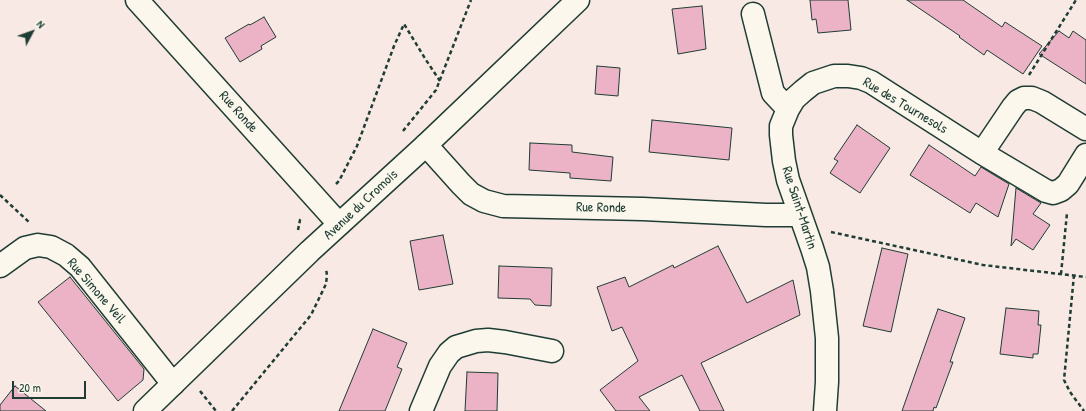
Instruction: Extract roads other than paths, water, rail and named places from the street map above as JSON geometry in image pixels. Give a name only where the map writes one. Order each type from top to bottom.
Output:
[{"type":"street","name":"Rue Ronde","points":[[137,0],[339,224]]},
{"type":"street","name":"Avenue du Cromois","points":[[145,411],[310,251],[426,145],[578,0]]},
{"type":"street","points":[[753,14],[774,93],[788,109]]},
{"type":"street","name":"Rue des Tournesols","points":[[788,109],[799,95],[813,83],[834,76],[861,78],[871,82],[1046,191],[1053,192],[1061,190],[1068,184],[1086,155]]},
{"type":"street","points":[[982,152],[1012,107],[1024,98],[1032,98],[1042,102],[1086,129]]},
{"type":"street","name":"Rue Saint-Martin","points":[[788,109],[781,126],[781,144],[788,180],[818,267],[824,309],[827,360],[825,411]]},
{"type":"street","name":"Rue Ronde","points":[[426,145],[471,194],[484,201],[503,206],[643,209],[766,215],[801,220]]},
{"type":"street","name":"Rue Simone Veil","points":[[0,266],[25,248],[38,245],[51,247],[66,255],[80,267],[172,384]]},
{"type":"street","points":[[421,411],[440,366],[449,353],[464,343],[488,340],[552,351]]}]
